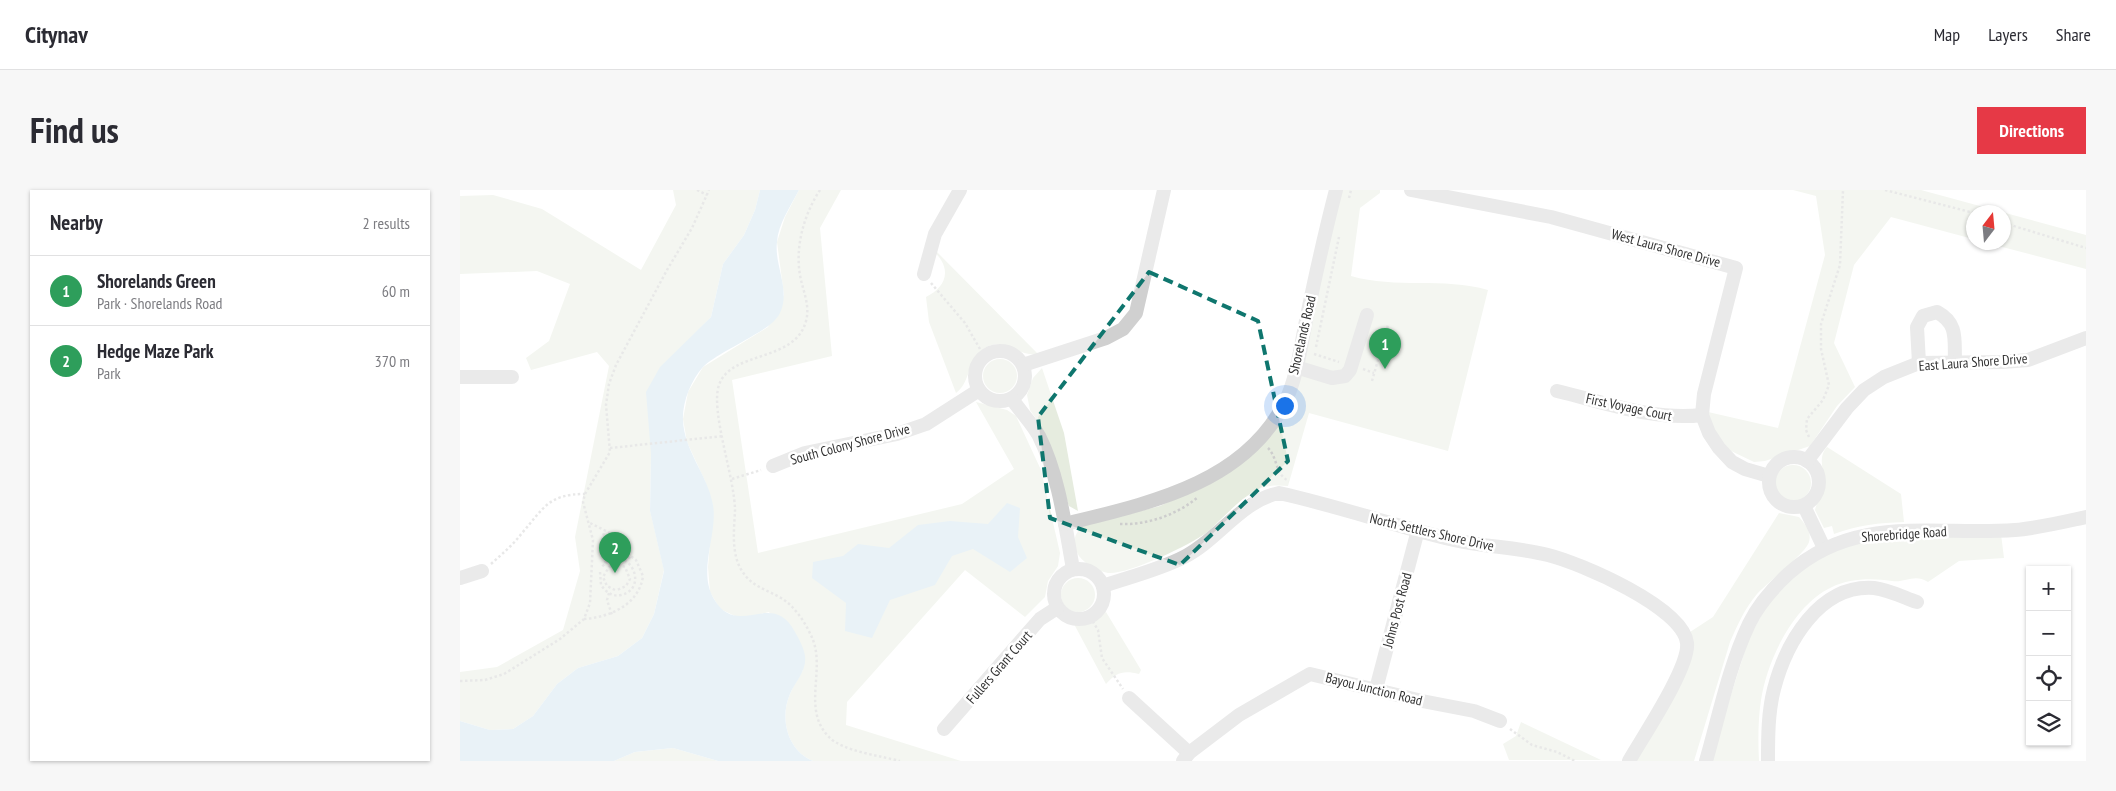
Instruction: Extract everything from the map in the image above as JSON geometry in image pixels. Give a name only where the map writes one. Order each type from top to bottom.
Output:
[{"type":"street","points":[[924,274],[935,234],[960,190]]},
{"type":"street","points":[[1024,365],[1106,338],[1123,329],[1128,324],[1136,313],[1140,300],[1164,190]]},
{"type":"street","name":"Shorelands Road","points":[[1065,524],[1151,503],[1210,476],[1240,456],[1268,428],[1303,369],[1317,266],[1336,190]]},
{"type":"street","name":"West Laura Shore Drive","points":[[1411,190],[1551,217],[1736,268],[1704,394],[1702,415]]},
{"type":"street","points":[[1919,363],[1918,327],[1924,316],[1937,312],[1948,318],[1953,328],[1955,363]]},
{"type":"street","points":[[1303,369],[1332,378],[1345,376],[1350,370],[1366,315]]},
{"type":"street","name":"East Laura Shore Drive","points":[[1807,461],[1864,390],[1884,377],[1919,363],[2028,360],[2086,338]]},
{"type":"street","points":[[1003,350],[1013,354],[1024,365],[1025,384],[1012,399],[993,400],[978,390],[975,372],[984,356],[994,351],[1003,350]]},
{"type":"street","points":[[460,377],[512,377]]},
{"type":"street","name":"South Colony Shore Drive","points":[[772,466],[805,453],[897,434],[926,424],[978,390]]},
{"type":"street","name":"First Voyage Court","points":[[1557,391],[1662,416],[1682,418],[1702,415]]},
{"type":"street","points":[[1012,399],[1038,434],[1050,460],[1073,569]]},
{"type":"street","points":[[1702,415],[1709,434],[1732,462],[1745,469],[1769,476]]},
{"type":"street","points":[[1790,458],[1807,461],[1816,470],[1819,479],[1818,489],[1812,500],[1804,506],[1786,506],[1777,501],[1771,494],[1769,476],[1774,467],[1781,460],[1790,458]]},
{"type":"street","name":"North Settlers Shore Drive","points":[[1103,586],[1183,558],[1207,543],[1256,500],[1279,493],[1454,540],[1533,552],[1563,560],[1602,575],[1635,592],[1674,619],[1687,642],[1684,660],[1629,761]]},
{"type":"street","points":[[1804,506],[1824,548]]},
{"type":"street","name":"Shorebridge Road","points":[[1706,761],[1740,646],[1749,623],[1760,605],[1779,582],[1799,564],[1824,548],[1850,537],[1876,533],[2016,530],[2086,517]]},
{"type":"street","name":"Johns Post Road","points":[[1376,689],[1418,530]]},
{"type":"street","points":[[1073,569],[1092,572],[1103,586],[1104,602],[1099,611],[1090,617],[1081,620],[1072,619],[1063,615],[1057,608],[1054,600],[1057,582],[1063,574],[1073,569]]},
{"type":"street","points":[[460,578],[482,571]]},
{"type":"street","points":[[1768,761],[1769,714],[1774,688],[1793,641],[1816,610],[1842,594],[1865,589],[1888,591],[1917,602]]},
{"type":"street","name":"Fullers Grant Court","points":[[944,729],[1040,619],[1057,608]]},
{"type":"street","name":"Bayou Junction Road","points":[[1186,757],[1239,715],[1310,674],[1422,702],[1474,712],[1500,721]]},
{"type":"street","points":[[1129,698],[1186,757]]},
{"type":"path","points":[[697,190],[707,195]]},
{"type":"path","points":[[460,681],[485,680],[504,674],[573,630],[584,619],[591,597],[593,540],[583,507],[585,494],[607,460],[610,448],[606,405],[611,376],[667,270],[692,228],[709,190]]},
{"type":"path","points":[[820,190],[802,233],[799,247],[798,261],[807,311],[803,330],[790,344],[732,368],[719,384],[716,403],[732,479],[735,510],[734,543],[741,569],[755,586],[782,598],[790,606],[812,638],[818,666],[815,709],[823,730],[836,743],[900,761]]},
{"type":"path","points":[[1347,203],[1351,190]]},
{"type":"path","points":[[1819,445],[1811,439],[1806,430],[1807,419],[1822,400],[1828,385],[1821,348],[1821,324],[1840,265],[1843,190]]},
{"type":"path","points":[[1885,190],[1966,211]]},
{"type":"path","points":[[2011,224],[2086,248]]},
{"type":"path","points":[[1303,369],[1341,229]]},
{"type":"path","points":[[924,274],[966,323],[984,356]]},
{"type":"path","points":[[1372,381],[1388,325]]},
{"type":"path","points":[[610,448],[723,436]]},
{"type":"path","points":[[1262,452],[1272,445]]},
{"type":"path","points":[[1268,448],[1273,454],[1283,478],[1296,483]]},
{"type":"path","points":[[732,479],[772,466]]},
{"type":"path","points":[[482,571],[516,540],[543,506],[552,500],[571,494],[585,494]]},
{"type":"path","points":[[1115,524],[1131,525],[1163,517],[1179,510],[1200,496]]},
{"type":"path","points":[[584,619],[612,614],[638,592],[643,576],[636,560],[617,546],[612,534],[588,522]]},
{"type":"path","points":[[606,530],[602,544],[608,552],[608,556],[604,559],[606,563]]},
{"type":"path","points":[[606,548],[600,550],[602,555],[608,552]]},
{"type":"path","points":[[608,556],[619,555],[636,560]]},
{"type":"path","points":[[600,572],[601,585],[609,593],[621,595],[631,589],[635,580],[632,566],[625,561],[616,559],[602,567],[606,569]]},
{"type":"path","points":[[623,566],[625,561]]},
{"type":"path","points":[[612,564],[623,566],[628,570],[630,579],[626,586],[616,590],[607,586],[604,577],[606,569],[612,564]]},
{"type":"path","points":[[599,577],[604,577]]},
{"type":"path","points":[[630,579],[635,580]]},
{"type":"path","points":[[609,593],[607,600],[612,614]]},
{"type":"path","points":[[1090,617],[1098,630],[1102,658],[1129,698]]},
{"type":"path","points":[[1500,721],[1532,745],[1557,752],[1575,761]]},
{"type":"highlighted area","points":[[1149,272],[1258,321],[1288,461],[1180,565],[1050,518],[1038,417]]},
{"type":"shaded area","points":[[673,190],[760,190],[755,210],[744,235],[723,264],[711,317],[689,340],[651,454],[650,510],[664,570],[654,614],[642,638],[618,656],[578,668],[557,684],[533,716],[513,729],[490,730],[460,721],[460,672],[497,667],[563,630],[580,571],[575,537],[609,366],[597,352],[531,370],[526,358],[549,341],[570,284],[537,271],[460,274],[460,196],[493,195],[542,209],[641,270],[676,205]]},
{"type":"shaded area","points":[[799,190],[841,190],[820,228],[832,356],[732,380],[758,553],[962,504],[1014,469],[976,402],[1007,410],[1016,416],[1041,470],[1060,553],[1058,566],[1048,581],[1045,597],[1025,617],[965,570],[847,702],[846,725],[961,761],[813,761],[804,756],[792,742],[788,733],[785,714],[790,694],[803,670],[769,612],[753,616],[735,616],[720,609],[710,592],[708,567],[713,506],[705,481],[687,442],[683,419],[688,392],[703,367],[768,327],[784,295],[777,242],[785,217]]},
{"type":"shaded area","points":[[1341,190],[1380,190],[1380,193],[1360,208],[1351,276],[1385,282],[1454,284],[1488,290],[1448,451],[1309,413],[1288,486],[1266,487],[1251,493],[1206,533],[1173,551],[1143,564],[1108,573],[1088,564],[1079,556],[1075,547],[1075,536],[1083,526],[1160,506],[1209,483],[1273,429]]},
{"type":"shaded area","points":[[1793,190],[1921,190],[1976,205],[1966,205],[1966,237],[1891,217],[1854,265],[1834,343],[1855,387],[1837,406],[1810,446],[1765,461],[1754,462],[1729,450],[1711,425],[1708,412],[1778,428],[1825,255],[1816,196]]},
{"type":"shaded area","points":[[2011,215],[2086,235],[2086,269],[2011,249]]},
{"type":"shaded area","points":[[935,250],[1038,354],[1030,354],[995,344],[987,347],[975,357],[964,384],[956,393],[929,322],[926,297],[936,291],[945,277],[944,266]]},
{"type":"shaded area","points":[[1000,359],[1012,364],[1017,376],[1012,388],[1000,393],[988,388],[983,376],[988,364]]},
{"type":"shaded area","points":[[1042,368],[1064,433],[1078,511],[1069,506],[1039,423],[1030,410],[1027,395],[1033,378]]},
{"type":"shaded area","points":[[1827,447],[1901,494],[1904,522],[1869,525],[1834,534],[1832,526],[1824,528],[1815,510],[1823,489],[1822,456]]},
{"type":"shaded area","points":[[1793,465],[1805,471],[1811,483],[1805,495],[1793,501],[1781,495],[1775,483],[1781,471]]},
{"type":"shaded area","points":[[1779,513],[1799,517],[1809,532],[1809,542],[1794,560],[1757,594],[1742,617],[1730,642],[1694,761],[1636,761],[1690,632],[1713,617]]},
{"type":"shaded area","points":[[2001,534],[2004,558],[1959,561],[1928,582],[1918,578],[1897,581],[1854,580],[1839,584],[1818,595],[1794,620],[1769,668],[1760,708],[1759,761],[1710,761],[1749,638],[1770,600],[1792,577],[1825,555],[1857,540]]},
{"type":"shaded area","points":[[1078,578],[1090,583],[1095,595],[1090,607],[1078,612],[1066,607],[1061,595],[1066,583]]},
{"type":"shaded area","points":[[1106,612],[1141,670],[1139,674],[1121,673],[1113,677],[1106,684],[1074,624],[1091,623]]},
{"type":"shaded area","points":[[1521,722],[1601,760],[1509,760],[1503,744],[1516,736]]},
{"type":"shaded area","points":[[673,748],[718,761],[614,761],[635,752]]},
{"type":"water","points":[[760,190],[799,190],[782,222],[777,242],[784,295],[783,304],[775,320],[765,328],[720,354],[703,367],[688,392],[683,413],[684,431],[687,442],[706,483],[713,505],[714,517],[707,577],[709,588],[714,599],[723,610],[734,615],[744,616],[766,613],[776,614],[786,620],[795,632],[804,650],[805,661],[804,667],[790,694],[785,714],[786,724],[788,733],[797,750],[813,761],[718,761],[673,748],[635,752],[614,761],[460,761],[460,721],[490,730],[513,729],[533,716],[557,684],[578,668],[618,656],[642,638],[654,614],[664,571],[650,511],[651,454],[646,392],[660,367],[711,317],[723,264],[744,235],[755,210]]},
{"type":"water","points":[[1007,503],[1020,508],[1018,537],[1027,558],[1010,572],[973,549],[952,556],[935,585],[890,600],[872,638],[845,631],[846,603],[812,578],[813,562],[843,556],[858,544],[889,548],[918,525],[950,521],[988,524]]},
{"type":"place","name":"Shorelands Green","points":[[1385,369]]},
{"type":"place","name":"Hedge Maze Park","points":[[615,573]]}]
